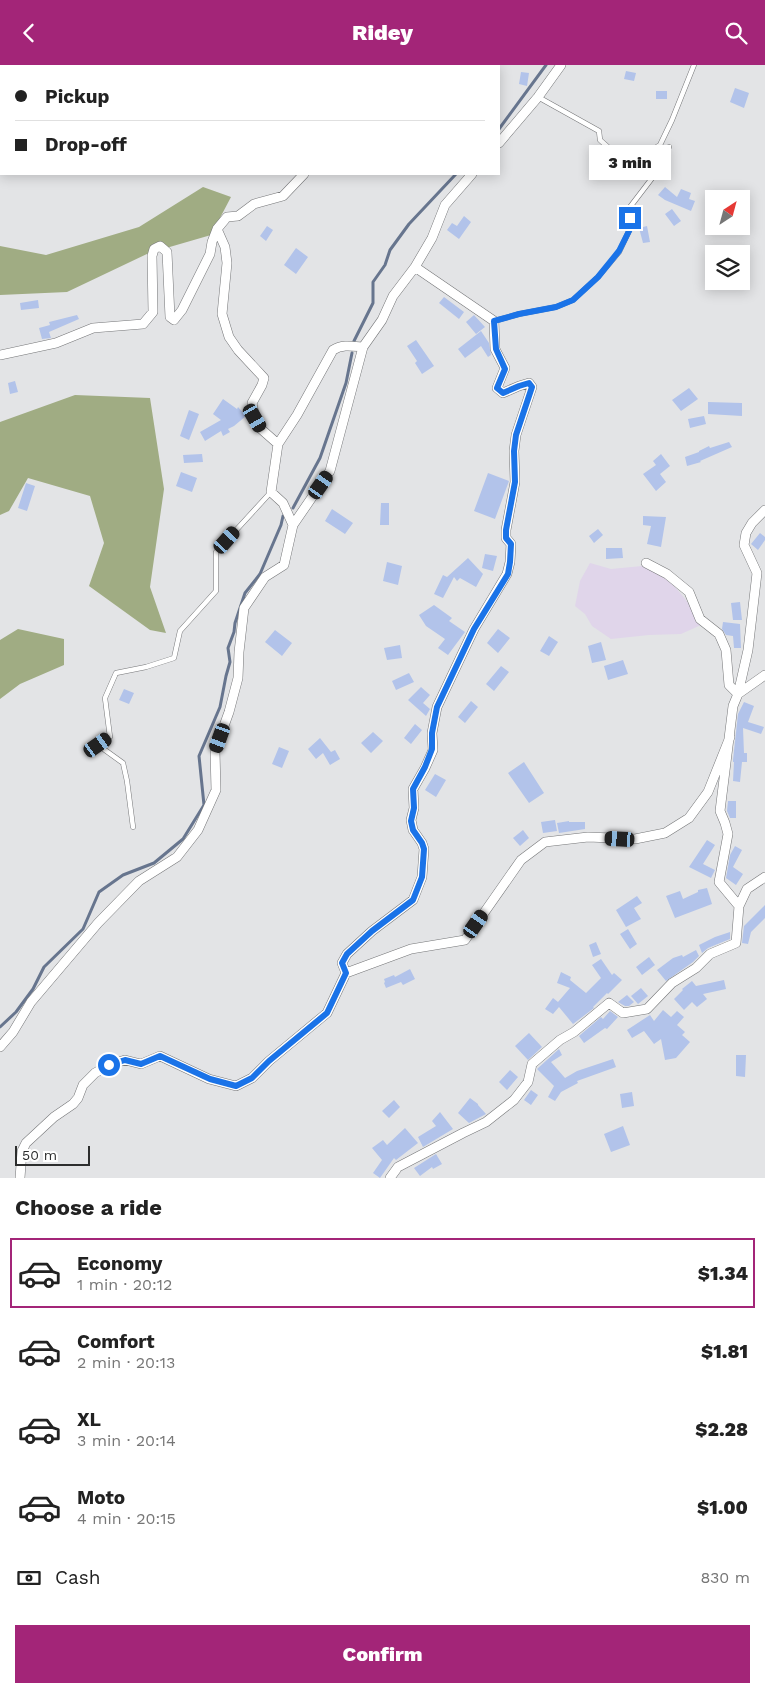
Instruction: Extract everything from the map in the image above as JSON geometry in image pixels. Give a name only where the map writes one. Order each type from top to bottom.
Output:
[{"type":"street","points":[[500,142],[538,97],[561,65]]},
{"type":"street","points":[[0,355],[56,343],[93,329],[143,324],[153,312],[152,256],[154,249],[160,246],[167,252],[170,317],[174,320],[178,316],[210,255],[217,229],[227,217],[238,216],[254,205],[283,196],[303,175]]},
{"type":"street","points":[[0,1047],[13,1032],[31,1002],[98,923],[139,881],[177,857],[198,830],[216,789],[215,751],[230,712],[238,678],[244,608],[265,577],[284,565],[293,525],[330,471],[363,347],[382,320],[393,297],[415,267],[432,238],[445,205],[471,175]]},
{"type":"street","points":[[217,229],[225,247],[227,263],[222,314],[229,337],[238,350],[264,378],[252,403],[255,418],[261,429],[278,444]]},
{"type":"street","points":[[346,973],[342,963],[347,954],[372,931],[416,896],[422,877],[424,849],[413,830],[411,821],[414,808],[413,789],[432,749],[432,733],[437,707],[474,629],[508,574],[511,544],[506,538],[506,530],[515,482],[516,435],[532,387],[529,383],[503,393],[497,388],[505,369],[496,349],[494,321],[415,267]]},
{"type":"street","points":[[293,525],[284,503],[271,492],[278,444],[297,415],[333,350],[346,346],[363,347]]},
{"type":"street","points":[[738,906],[718,882],[728,834],[720,811],[733,706],[738,694],[748,650],[757,573],[744,545],[746,533],[752,523],[765,510]]},
{"type":"street","points":[[646,563],[667,574],[689,592],[700,619],[719,634],[726,650],[730,685],[738,694]]},
{"type":"street","points":[[738,694],[765,675]]},
{"type":"street","points":[[20,1178],[22,1151],[26,1143],[54,1117],[73,1104],[84,1085],[96,1073],[109,1065],[125,1060],[141,1064],[160,1056],[210,1079],[236,1086],[252,1078],[269,1061],[327,1013],[346,973],[411,949],[465,940],[521,860],[545,842],[588,837],[635,839],[665,833],[690,817],[708,793],[730,737]]},
{"type":"street","points":[[390,1178],[398,1167],[486,1122],[514,1100],[528,1083],[532,1064],[609,1003],[623,1013],[647,1009],[672,983],[696,968],[710,955],[736,943],[738,906],[747,889],[765,877]]},
{"type":"lane","points":[[538,97],[599,131],[600,140],[620,157],[639,158],[660,145],[694,65]]},
{"type":"lane","points":[[494,321],[556,307],[573,300],[598,277],[619,251],[630,229],[630,207],[656,173],[669,147]]},
{"type":"lane","points":[[133,827],[123,763],[98,745],[110,737],[105,698],[116,673],[146,667],[174,658],[180,631],[216,591],[216,552],[271,492]]},
{"type":"shaded area","points":[[590,563],[611,569],[642,566],[658,572],[676,588],[695,611],[701,625],[681,634],[611,639],[592,626],[585,614],[575,606],[580,581]]},
{"type":"green space","points":[[203,187],[231,197],[211,235],[149,253],[67,292],[0,295],[0,246],[46,255],[139,227]]},
{"type":"green space","points":[[75,395],[150,398],[164,489],[150,587],[166,633],[150,630],[89,586],[104,543],[90,496],[28,478],[9,511],[0,515],[0,422]]},
{"type":"green space","points":[[18,629],[64,639],[64,665],[20,684],[0,699],[0,640]]},
{"type":"building","points":[[626,71],[636,73],[634,81],[624,79]]},
{"type":"building","points":[[521,72],[529,73],[527,86],[519,84]]},
{"type":"building","points":[[735,88],[749,93],[744,108],[730,102]]},
{"type":"building","points":[[656,91],[667,91],[667,99],[656,99]]},
{"type":"building","points":[[665,187],[677,197],[681,189],[691,193],[689,199],[695,201],[691,211],[658,195]]},
{"type":"building","points":[[672,209],[681,221],[674,226],[665,214]]},
{"type":"building","points":[[464,216],[471,222],[459,239],[447,230],[452,223],[457,226]]},
{"type":"building","points":[[267,226],[273,230],[266,241],[260,236]]},
{"type":"building","points":[[647,226],[650,242],[643,243],[639,228]]},
{"type":"building","points":[[296,248],[308,257],[296,274],[284,265]]},
{"type":"building","points":[[444,297],[464,312],[459,319],[439,303]]},
{"type":"building","points":[[38,300],[39,308],[21,310],[20,303]]},
{"type":"building","points":[[77,315],[79,319],[49,332],[51,338],[42,339],[39,328],[50,325],[49,322]]},
{"type":"building","points":[[474,315],[485,327],[476,334],[466,322]]},
{"type":"building","points":[[481,331],[489,343],[491,355],[488,357],[481,346],[465,358],[458,349]]},
{"type":"building","points":[[416,340],[434,366],[422,374],[415,363],[417,361],[407,346]]},
{"type":"building","points":[[15,381],[18,392],[10,394],[8,383]]},
{"type":"building","points":[[689,388],[698,399],[681,411],[672,400]]},
{"type":"building","points":[[223,399],[237,409],[238,407],[246,416],[228,429],[230,432],[223,436],[221,431],[205,441],[200,432],[221,420],[213,414]]},
{"type":"building","points":[[708,402],[742,403],[742,416],[708,414]]},
{"type":"building","points":[[189,410],[199,414],[189,440],[180,436]]},
{"type":"building","points":[[704,416],[706,424],[690,428],[688,419]]},
{"type":"building","points":[[729,442],[732,447],[701,462],[687,466],[685,457],[709,446],[710,448]]},
{"type":"building","points":[[202,454],[203,462],[184,463],[183,455]]},
{"type":"building","points":[[661,454],[670,466],[660,474],[666,482],[656,491],[643,474],[656,465],[653,461]]},
{"type":"building","points":[[181,472],[197,478],[192,492],[176,486]]},
{"type":"building","points":[[488,473],[509,481],[495,519],[474,511]]},
{"type":"building","points":[[26,483],[35,486],[27,511],[18,508]]},
{"type":"building","points":[[381,503],[389,503],[389,525],[380,525]]},
{"type":"building","points":[[332,509],[353,523],[345,534],[325,521]]},
{"type":"building","points":[[643,516],[666,517],[661,547],[647,544],[651,526],[643,525]]},
{"type":"building","points":[[598,529],[603,535],[594,543],[589,536]]},
{"type":"building","points":[[760,533],[765,537],[765,540],[758,550],[751,544]]},
{"type":"building","points":[[606,548],[622,548],[623,558],[606,559]]},
{"type":"building","points":[[485,554],[497,556],[493,571],[482,568]]},
{"type":"building","points":[[468,558],[483,574],[476,587],[460,578],[457,581],[454,577],[443,598],[434,594],[443,575],[447,577]]},
{"type":"building","points":[[387,562],[402,566],[398,585],[383,581]]},
{"type":"building","points":[[740,602],[742,620],[733,620],[731,603]]},
{"type":"building","points":[[434,605],[452,618],[449,621],[465,632],[448,655],[438,648],[445,639],[426,626],[419,615]]},
{"type":"building","points":[[723,622],[740,624],[741,648],[734,648],[733,636],[726,635],[722,629]]},
{"type":"building","points":[[498,629],[510,638],[498,653],[487,643]]},
{"type":"building","points":[[275,630],[292,643],[282,656],[265,642]]},
{"type":"building","points":[[549,636],[558,642],[549,656],[540,651]]},
{"type":"building","points":[[601,642],[606,660],[592,663],[588,646]]},
{"type":"building","points":[[400,645],[402,658],[387,660],[384,648]]},
{"type":"building","points":[[623,660],[628,674],[608,680],[604,666]]},
{"type":"building","points":[[501,666],[509,672],[494,691],[486,684]]},
{"type":"building","points":[[409,673],[414,682],[396,690],[392,681]]},
{"type":"building","points":[[421,687],[430,695],[423,703],[430,709],[426,716],[408,700]]},
{"type":"building","points":[[124,689],[134,693],[129,704],[119,700]]},
{"type":"building","points":[[471,701],[478,707],[465,723],[458,717]]},
{"type":"building","points":[[744,702],[754,706],[748,722],[764,727],[761,734],[743,728],[744,753],[747,753],[747,762],[742,762],[740,782],[733,781],[733,760],[738,714]]},
{"type":"building","points":[[415,724],[422,730],[411,744],[404,738]]},
{"type":"building","points":[[373,732],[383,741],[371,753],[361,743]]},
{"type":"building","points":[[320,738],[331,752],[335,750],[340,759],[330,765],[323,753],[316,759],[308,749]]},
{"type":"building","points":[[279,747],[289,751],[282,768],[272,764]]},
{"type":"building","points":[[524,762],[544,793],[529,803],[508,773]]},
{"type":"building","points":[[435,774],[446,780],[436,797],[425,790]]},
{"type":"building","points":[[728,801],[736,801],[736,818],[730,818],[727,811]]},
{"type":"building","points":[[555,820],[557,831],[543,833],[541,822]]},
{"type":"building","points":[[569,821],[585,822],[585,829],[559,833],[557,823]]},
{"type":"building","points":[[523,830],[529,838],[520,846],[513,838]]},
{"type":"building","points":[[707,840],[715,845],[703,864],[715,870],[711,878],[689,867]]},
{"type":"building","points":[[735,846],[742,850],[733,867],[743,874],[736,885],[726,878],[730,855]]},
{"type":"building","points":[[707,888],[712,904],[675,918],[666,896],[680,891],[683,899],[698,892],[698,890]]},
{"type":"building","points":[[637,896],[642,903],[634,908],[641,919],[626,927],[616,910]]},
{"type":"building","points":[[765,905],[765,918],[751,932],[748,944],[742,943],[744,926]]},
{"type":"building","points":[[628,929],[637,944],[630,949],[620,934]]},
{"type":"building","points":[[730,932],[730,939],[708,948],[702,953],[699,945]]},
{"type":"building","points":[[596,942],[601,954],[593,957],[589,945]]},
{"type":"building","points":[[696,950],[699,956],[666,981],[657,970],[673,958],[682,955],[683,957]]},
{"type":"building","points":[[649,957],[655,965],[642,975],[636,967]]},
{"type":"building","points":[[601,959],[612,975],[614,973],[622,980],[594,1008],[573,1024],[559,1007],[553,1014],[545,1009],[553,998],[558,1002],[570,988],[557,983],[561,972],[571,977],[570,980],[586,993],[601,978],[592,965]]},
{"type":"building","points":[[410,969],[415,979],[403,985],[401,982],[386,988],[384,979],[394,975],[395,977]]},
{"type":"building","points":[[724,980],[726,989],[703,994],[707,999],[697,1007],[692,1002],[684,1010],[674,999],[692,981],[696,986]]},
{"type":"building","points":[[641,988],[648,996],[638,1004],[631,996]]},
{"type":"building","points":[[627,995],[634,1002],[629,1006],[618,1002]]},
{"type":"building","points":[[663,1010],[671,1017],[677,1011],[684,1017],[677,1025],[685,1032],[682,1035],[690,1042],[676,1058],[665,1060],[661,1039],[654,1044],[644,1031],[632,1038],[627,1030],[650,1015],[654,1021]]},
{"type":"building","points":[[610,1011],[618,1017],[607,1029],[605,1028],[584,1043],[579,1036],[601,1017],[603,1019]]},
{"type":"building","points":[[529,1033],[542,1047],[528,1060],[515,1046]]},
{"type":"building","points":[[559,1049],[562,1055],[551,1062],[565,1078],[577,1071],[613,1059],[616,1067],[577,1081],[578,1083],[561,1092],[555,1101],[548,1097],[554,1086],[537,1069]]},
{"type":"building","points":[[736,1055],[746,1055],[745,1077],[736,1076]]},
{"type":"building","points":[[510,1070],[518,1077],[507,1090],[499,1082]]},
{"type":"building","points":[[531,1090],[538,1095],[531,1105],[524,1100]]},
{"type":"building","points":[[632,1092],[634,1106],[622,1108],[620,1094]]},
{"type":"building","points":[[470,1098],[486,1114],[469,1123],[458,1113]]},
{"type":"building","points":[[394,1100],[400,1107],[389,1118],[382,1111]]},
{"type":"building","points":[[440,1112],[453,1129],[423,1147],[418,1137],[436,1126],[432,1121]]},
{"type":"building","points":[[623,1126],[630,1145],[611,1152],[604,1134]]},
{"type":"building","points":[[405,1128],[418,1143],[396,1160],[394,1158],[380,1178],[373,1173],[382,1160],[372,1148],[383,1140],[387,1145]]},
{"type":"building","points":[[436,1154],[442,1164],[433,1169],[432,1167],[420,1176],[414,1168]]},
{"type":"waterway","points":[[500,128],[546,65]]},
{"type":"waterway","points":[[354,341],[373,303],[373,282],[385,265],[390,250],[409,224],[455,175]]},
{"type":"waterway","points":[[293,508],[320,458],[346,383],[352,353]]},
{"type":"waterway","points":[[0,1027],[16,1012],[33,989],[44,967],[83,929],[99,892],[123,875],[154,863],[183,839],[204,805],[199,756],[220,707],[230,662],[228,648],[245,593],[260,574],[283,516]]},
{"type":"route","points":[[109,1065],[125,1060],[141,1064],[160,1056],[210,1079],[236,1086],[252,1078],[269,1061],[327,1013],[346,973],[342,963],[347,954],[372,931],[416,896],[422,877],[424,849],[413,830],[411,821],[414,808],[413,789],[432,749],[432,733],[437,707],[474,629],[508,574],[510,562],[511,544],[506,538],[506,530],[515,482],[514,451],[516,435],[532,387],[529,383],[503,393],[497,388],[505,369],[496,349],[494,321],[556,307],[573,300],[598,277],[619,251],[630,229],[630,218]]}]
